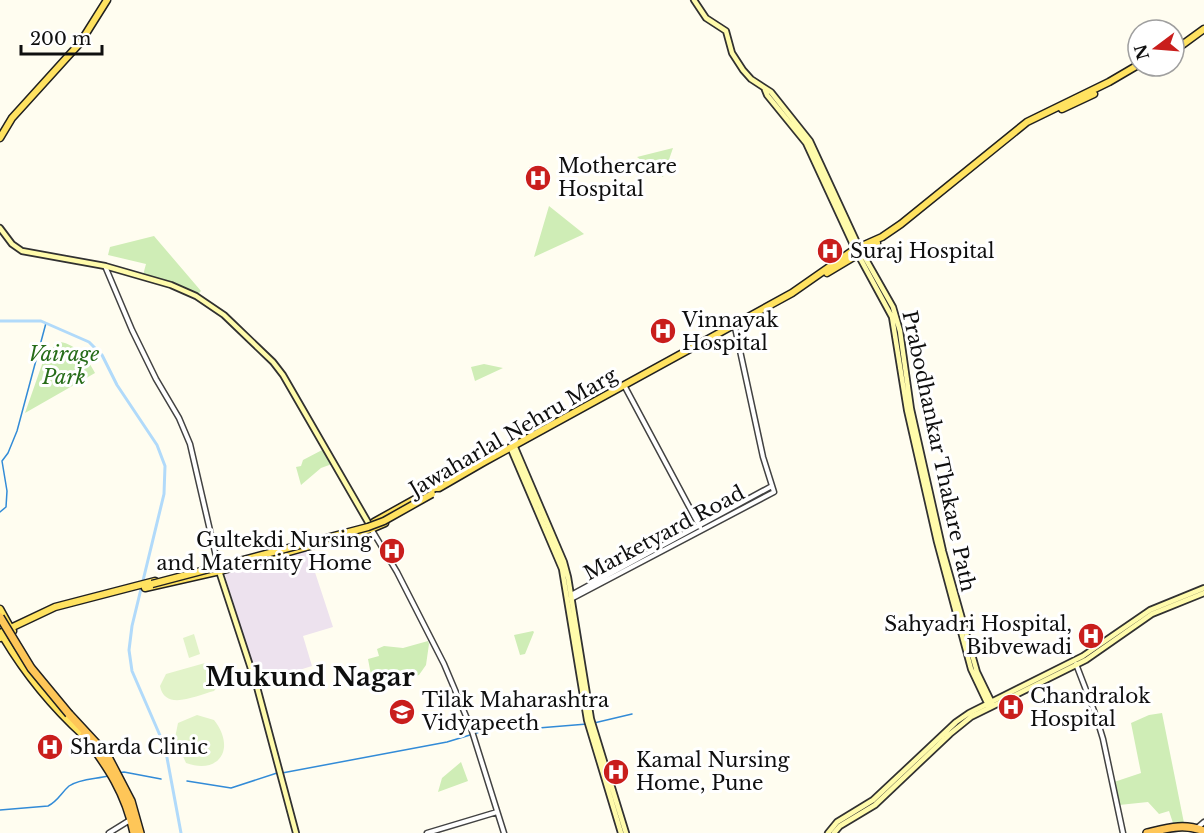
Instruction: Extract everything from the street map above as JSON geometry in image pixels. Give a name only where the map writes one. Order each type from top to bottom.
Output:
[{"type":"highway","points":[[0,617],[31,668],[68,715]]},
{"type":"highway","points":[[0,625],[28,671],[86,735],[111,768],[130,801],[140,833]]},
{"type":"highway","points":[[117,778],[134,833]]},
{"type":"highway","points":[[1147,833],[1182,826],[1200,830]]},
{"type":"main road","points":[[0,130],[9,116],[77,41],[105,0]]},
{"type":"main road","points":[[0,138],[12,118],[80,44],[105,0]]},
{"type":"main road","name":"Prabodhankar Thakare Path","points":[[694,0],[706,18],[726,31],[737,62],[751,79],[765,90],[806,143],[859,251],[893,308],[897,319],[911,409],[942,556],[969,661],[989,704]]},
{"type":"main road","points":[[1186,42],[1204,31]]},
{"type":"main road","name":"Jawaharlal Nehru Marg","points":[[148,585],[370,527],[435,488],[439,489],[806,285],[899,229],[1023,127],[1110,86],[1126,74]]},
{"type":"main road","points":[[0,228],[12,244],[22,251],[105,266],[171,285],[196,296],[224,315],[273,362],[283,375],[370,527]]},
{"type":"main road","points":[[512,448],[564,562],[589,720],[624,833]]},
{"type":"main road","points":[[86,735],[53,707],[34,685],[1,635],[55,608],[239,563],[368,527],[384,521],[439,489]]},
{"type":"main road","points":[[219,568],[254,678],[296,833]]},
{"type":"main road","points":[[1076,662],[1150,610],[1204,588]]},
{"type":"main road","points":[[828,833],[837,822],[873,800],[956,722],[1076,662],[1152,614],[1204,593]]},
{"type":"main road","points":[[0,609],[33,664],[86,735]]},
{"type":"main road","points":[[834,833],[840,826],[875,805],[963,723],[989,704]]},
{"type":"street","points":[[105,266],[132,330],[156,379],[179,418],[190,444],[219,568]]},
{"type":"street","points":[[735,325],[763,457],[772,486]]},
{"type":"street","points":[[624,386],[701,528]]},
{"type":"street","name":"Marketyard Road","points":[[570,598],[774,492],[772,486],[701,528]]},
{"type":"street","points":[[370,527],[429,633],[472,730],[504,833]]},
{"type":"street","points":[[1076,662],[1105,746],[1123,833]]},
{"type":"street","points":[[427,833],[497,812]]},
{"type":"street","points":[[109,833],[131,819]]},
{"type":"street","points":[[1200,830],[1204,822]]},
{"type":"shaded area","points":[[303,548],[308,551],[333,627],[303,636],[312,666],[258,683],[224,572]]},
{"type":"green space","points":[[673,148],[663,177],[637,157]]},
{"type":"green space","points":[[549,206],[584,234],[534,257]]},
{"type":"green space","points":[[154,236],[201,291],[197,295],[143,275],[146,264],[108,255],[110,247]]},
{"type":"green space","name":"Vairage Park","points":[[60,342],[66,343],[81,353],[95,373],[25,413],[46,353]]},
{"type":"green space","points":[[484,364],[503,368],[475,381],[471,367]]},
{"type":"green space","points":[[324,449],[332,464],[321,468],[301,485],[296,467],[301,466],[303,460]]},
{"type":"green space","points":[[533,631],[525,654],[520,655],[514,635]]},
{"type":"green space","points":[[194,634],[200,654],[189,658],[183,638]]},
{"type":"green space","points":[[428,641],[426,665],[419,675],[387,684],[371,675],[368,659],[379,656],[377,649],[384,646],[403,648]]},
{"type":"green space","points":[[205,663],[215,666],[220,673],[220,682],[214,691],[182,700],[168,698],[163,694],[160,686],[166,674]]},
{"type":"green space","points":[[1162,713],[1184,823],[1174,826],[1169,811],[1159,814],[1148,802],[1119,805],[1114,782],[1141,773],[1131,723],[1149,715]]},
{"type":"green space","points":[[197,715],[214,720],[224,740],[221,756],[216,762],[208,765],[198,766],[186,763],[175,738],[178,723]]},
{"type":"green space","points":[[461,762],[468,781],[438,792],[442,778]]},
{"type":"waterway","points":[[0,321],[41,321],[89,342],[102,355],[117,385],[157,445],[165,466],[164,494],[132,626],[129,650],[132,671],[165,747],[181,833]]},
{"type":"waterway","points":[[0,512],[6,507],[7,491],[2,461],[17,431],[46,323]]},
{"type":"waterway","points":[[594,723],[632,714]]},
{"type":"waterway","points":[[282,773],[447,742],[493,728],[526,729],[587,724]]},
{"type":"waterway","points":[[118,773],[124,772],[161,779]]},
{"type":"waterway","points":[[187,781],[231,788],[277,773]]},
{"type":"waterway","points":[[0,810],[48,806],[69,786],[108,776]]},
{"type":"place","name":"Mothercare Hospital","points":[[538,178]]},
{"type":"place","name":"Suraj Hospital","points":[[830,251]]},
{"type":"place","name":"Vinnayak Hospital","points":[[663,331]]},
{"type":"place","name":"Gultekdi Nursing and Maternity Home","points":[[392,551]]},
{"type":"place","name":"Sahyadri Hospital, Bibvewadi","points":[[1091,636]]},
{"type":"place","name":"Chandralok Hospital","points":[[1011,707]]},
{"type":"place","name":"Tilak Maharashtra Vidyapeeth","points":[[402,712]]},
{"type":"place","name":"Sharda Clinic","points":[[50,747]]},
{"type":"place","name":"Kamal Nursing Home, Pune","points":[[616,772]]},
{"type":"district","name":"Mukund Nagar","points":[[310,677]]}]
